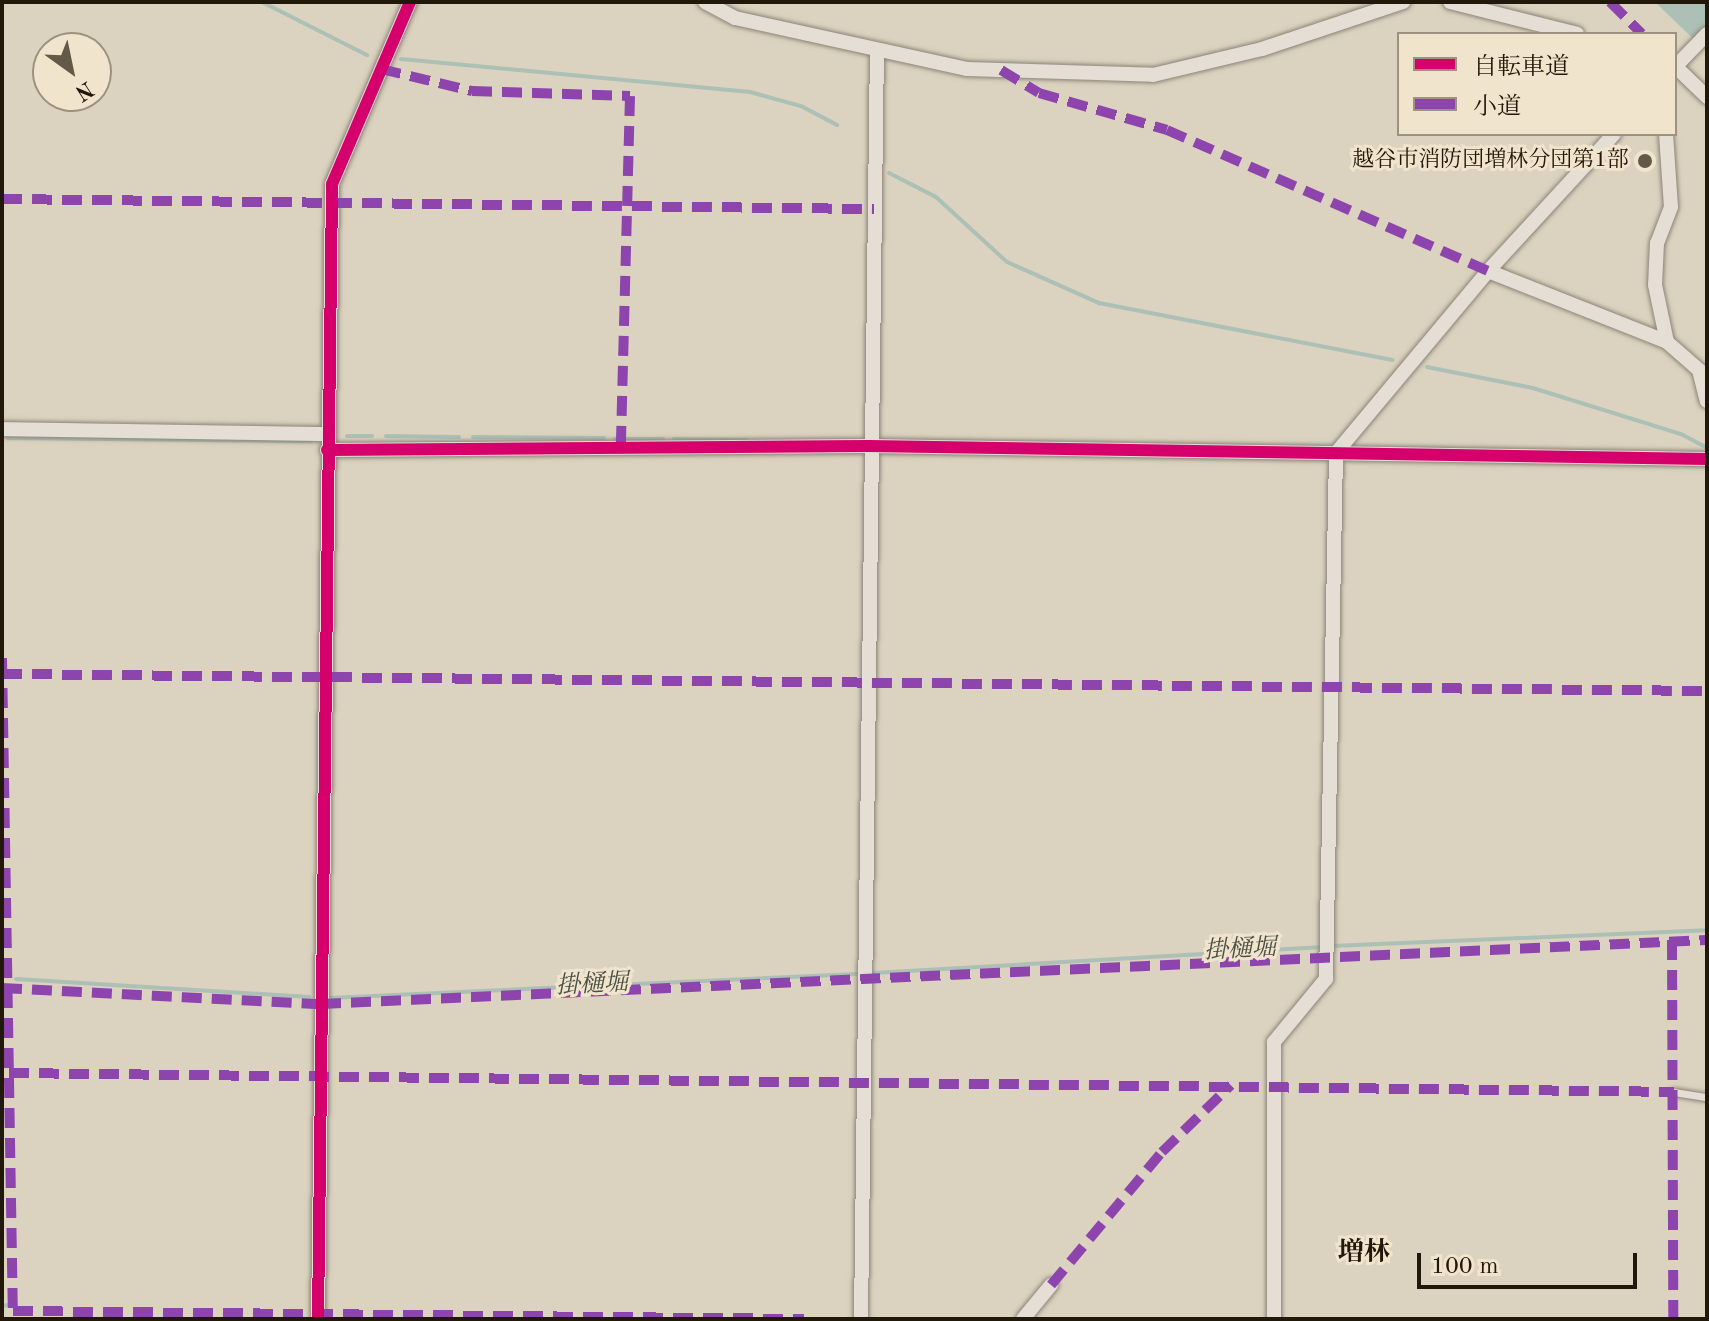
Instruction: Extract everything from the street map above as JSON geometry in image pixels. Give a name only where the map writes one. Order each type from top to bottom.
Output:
[{"type":"street","points":[[318,1319],[332,184],[410,2]]},
{"type":"street","points":[[705,2],[735,18],[877,52],[967,69],[1153,75],[1262,49],[1403,2]]},
{"type":"street","points":[[1450,2],[1569,32]]},
{"type":"street","points":[[1677,65],[1707,34]]},
{"type":"street","points":[[861,1319],[869,446],[877,52]]},
{"type":"street","points":[[1677,69],[1707,97]]},
{"type":"street","points":[[1274,1319],[1274,1042],[1326,979],[1336,453],[1488,271],[1612,136]]},
{"type":"street","points":[[1666,136],[1671,207],[1657,243],[1655,285],[1667,342]]},
{"type":"street","points":[[1488,271],[1667,342],[1699,370],[1707,401]]},
{"type":"street","points":[[2,429],[328,434]]},
{"type":"street","points":[[327,450],[869,446],[1707,459]]},
{"type":"street","points":[[1023,1319],[1051,1285]]},
{"type":"lane","points":[[1674,1092],[1707,1097]]},
{"type":"shaded area","points":[[1655,2],[1707,2],[1707,52]]},
{"type":"building","points":[[1639,153],[1655,157],[1651,170],[1636,167]]},
{"type":"waterway","points":[[262,2],[367,55]]},
{"type":"waterway","points":[[401,59],[750,92],[801,106],[837,125]]},
{"type":"waterway","points":[[889,173],[936,197],[1007,262],[1099,303],[1393,360]]},
{"type":"waterway","points":[[1427,367],[1533,388],[1681,434],[1707,448]]},
{"type":"waterway","points":[[347,436],[372,436]]},
{"type":"waterway","points":[[386,436],[459,437]]},
{"type":"waterway","points":[[473,437],[604,438]]},
{"type":"waterway","points":[[8,438],[311,441]]},
{"type":"waterway","points":[[615,439],[663,439]]},
{"type":"waterway","points":[[674,439],[747,440]]},
{"type":"waterway","name":"掛樋堀","points":[[1332,946],[1707,930]]},
{"type":"waterway","name":"掛樋堀","points":[[873,973],[1319,947]]},
{"type":"waterway","name":"掛樋堀","points":[[329,998],[856,974]]},
{"type":"waterway","name":"掛樋堀","points":[[16,979],[309,997]]},
{"type":"waterway","points":[[2,1306],[8,1305]]},
{"type":"marked path","points":[[1610,2],[1640,32]]},
{"type":"marked path","points":[[381,69],[472,91],[630,96],[621,448]]},
{"type":"marked path","points":[[1001,70],[1039,93],[1167,130],[1488,271]]},
{"type":"marked path","points":[[2,199],[874,209]]},
{"type":"marked path","points":[[2,658],[13,1319]]},
{"type":"marked path","points":[[2,674],[1707,691]]},
{"type":"marked path","points":[[1672,940],[1673,1319]]},
{"type":"marked path","points":[[2,988],[321,1004],[1707,940]]},
{"type":"marked path","points":[[9,1073],[1674,1092]]},
{"type":"marked path","points":[[1051,1285],[1162,1152],[1231,1085]]},
{"type":"marked path","points":[[13,1311],[804,1319]]},
{"type":"cycle path","points":[[318,1319],[332,184],[410,2]]},
{"type":"cycle path","points":[[327,450],[869,446],[1707,459]]},
{"type":"place","name":"越谷市消防団増林分団第1部","points":[[1645,161]]},
{"type":"district","name":"増林","points":[[1364,1254]]}]
